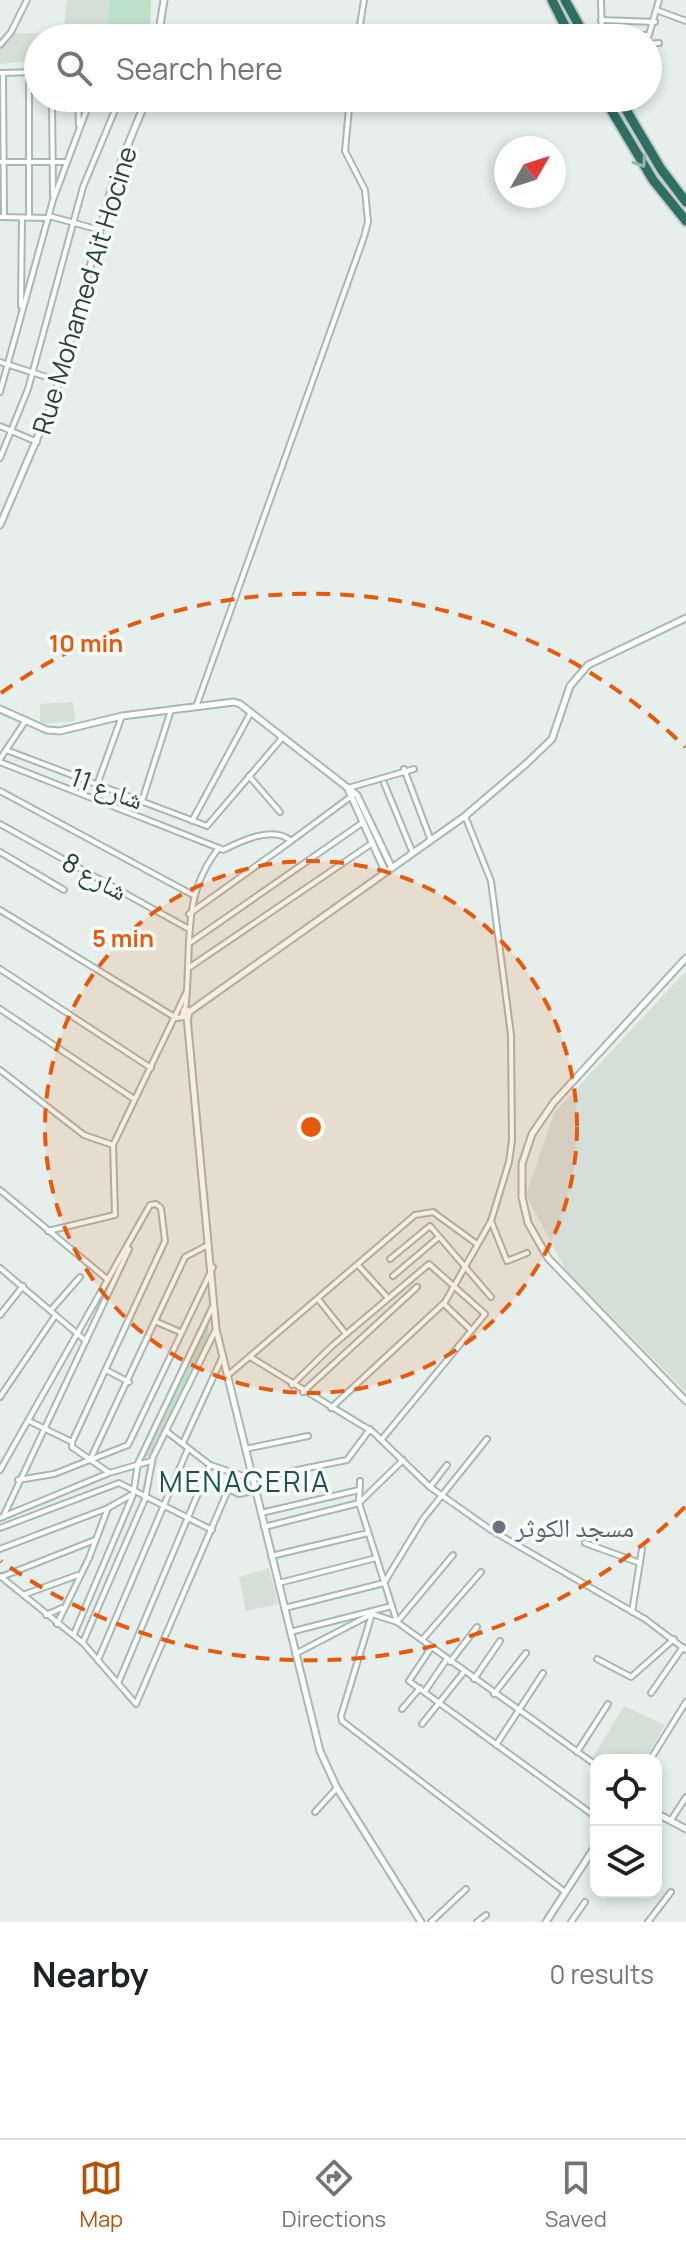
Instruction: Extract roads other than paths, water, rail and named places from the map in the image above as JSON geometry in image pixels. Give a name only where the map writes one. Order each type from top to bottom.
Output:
[{"type":"highway","points":[[552,0],[564,24]]},
{"type":"highway","points":[[565,0],[578,24]]},
{"type":"highway","points":[[612,112],[638,158],[686,221]]},
{"type":"highway","points":[[628,112],[686,202]]},
{"type":"street","points":[[0,45],[11,32],[27,0]]},
{"type":"street","points":[[160,24],[164,0]]},
{"type":"street","points":[[360,24],[364,0]]},
{"type":"street","points":[[601,0],[601,24]]},
{"type":"street","points":[[601,20],[655,22],[659,0]]},
{"type":"street","points":[[659,11],[686,21]]},
{"type":"street","points":[[24,72],[2,73],[2,217],[48,217],[100,230]]},
{"type":"street","points":[[21,313],[29,112]]},
{"type":"street","points":[[52,112],[53,200]]},
{"type":"street","points":[[78,112],[79,127]]},
{"type":"street","points":[[0,392],[53,200],[85,112]]},
{"type":"street","points":[[0,458],[32,371],[83,187],[114,112]]},
{"type":"street","name":"Rue Mohamed Ait Hocine","points":[[0,525],[2,513],[37,442],[59,381],[114,179],[141,112]]},
{"type":"street","points":[[196,707],[368,222],[365,190],[345,151],[349,112]]},
{"type":"street","points":[[2,162],[65,162]]},
{"type":"street","points":[[0,362],[59,381]]},
{"type":"street","points":[[0,426],[37,442]]},
{"type":"street","points":[[176,1018],[186,1014],[465,816],[552,739],[570,686],[588,665],[686,618]]},
{"type":"street","points":[[0,709],[47,730],[60,731],[122,716],[234,702],[360,798],[391,866]]},
{"type":"street","points":[[142,801],[171,710]]},
{"type":"street","points":[[192,821],[251,712]]},
{"type":"street","points":[[97,785],[122,716]]},
{"type":"street","points":[[26,720],[0,760],[223,850],[256,836],[282,835],[291,841]]},
{"type":"street","points":[[280,812],[249,776],[282,738]]},
{"type":"street","name":"شارع 11","points":[[6,750],[207,826],[249,776]]},
{"type":"street","points":[[404,769],[430,838]]},
{"type":"street","points":[[348,788],[404,769],[414,769]]},
{"type":"street","points":[[384,783],[412,851]]},
{"type":"street","points":[[348,788],[349,798],[385,871]]},
{"type":"street","points":[[0,791],[193,895]]},
{"type":"street","points":[[189,914],[349,798]]},
{"type":"street","points":[[331,1408],[444,1303],[467,1269],[491,1221],[502,1190],[512,1140],[511,1035],[491,881],[465,816]]},
{"type":"street","points":[[191,942],[362,823]]},
{"type":"street","name":"شارع 8","points":[[0,824],[189,929]]},
{"type":"street","points":[[190,967],[371,844]]},
{"type":"street","points":[[219,848],[193,895],[189,914],[191,942],[186,1014],[213,1267],[216,1329],[320,1751],[337,1788],[421,1922]]},
{"type":"street","points":[[0,852],[64,890]]},
{"type":"street","points":[[0,910],[176,1018]]},
{"type":"street","points":[[686,958],[554,1102],[532,1134],[522,1164],[528,1223],[548,1258],[686,1401]]},
{"type":"street","points":[[0,969],[151,1068]]},
{"type":"street","points":[[48,1231],[115,1215],[113,1145],[176,1018],[188,987]]},
{"type":"street","points":[[0,1009],[135,1099]]},
{"type":"street","points":[[0,1070],[84,1135],[113,1145]]},
{"type":"street","points":[[0,1190],[107,1279]]},
{"type":"street","points":[[1,1518],[134,1236],[150,1205],[156,1204],[161,1208],[165,1241],[72,1442],[72,1447],[109,1473]]},
{"type":"street","points":[[227,1376],[423,1211],[439,1215],[478,1245]]},
{"type":"street","points":[[491,1221],[507,1261],[527,1253]]},
{"type":"street","points":[[390,1259],[430,1226],[491,1297]]},
{"type":"street","points":[[0,1470],[134,1236]]},
{"type":"street","points":[[393,1276],[439,1237]]},
{"type":"street","points":[[90,1460],[185,1257],[210,1244]]},
{"type":"street","points":[[292,1385],[346,1334],[429,1264],[485,1314],[382,1439]]},
{"type":"street","points":[[358,1265],[388,1298]]},
{"type":"street","points":[[18,1480],[54,1474],[128,1445],[213,1267]]},
{"type":"street","points":[[1,1271],[23,1286],[86,1341]]},
{"type":"street","points":[[51,1310],[80,1277]]},
{"type":"street","points":[[0,1315],[23,1286]]},
{"type":"street","points":[[303,1392],[417,1287]]},
{"type":"street","points":[[318,1299],[346,1334]]},
{"type":"street","points":[[73,1635],[133,1493],[138,1463],[215,1303]]},
{"type":"street","points":[[444,1303],[471,1330]]},
{"type":"street","points":[[0,1397],[56,1316]]},
{"type":"street","points":[[157,1322],[180,1332]]},
{"type":"street","points":[[83,1643],[145,1499],[152,1460],[216,1329]]},
{"type":"street","points":[[250,1357],[303,1392],[370,1429],[430,1487],[491,1530],[674,1639],[684,1649],[651,1693]]},
{"type":"street","points":[[183,1443],[223,1358]]},
{"type":"street","points":[[105,1370],[129,1382]]},
{"type":"street","points":[[29,1421],[72,1442]]},
{"type":"street","points":[[166,1431],[183,1443],[187,1451],[210,1465],[252,1479],[347,1460],[370,1429]]},
{"type":"street","points":[[245,1449],[308,1436]]},
{"type":"street","points":[[285,1608],[384,1583],[423,1519],[487,1439]]},
{"type":"street","points":[[98,1660],[187,1451]]},
{"type":"street","points":[[1,1518],[109,1473],[152,1460]]},
{"type":"street","points":[[264,1527],[359,1503],[403,1460]]},
{"type":"street","points":[[119,1681],[210,1465]]},
{"type":"street","points":[[430,1487],[447,1465]]},
{"type":"street","points":[[204,1478],[239,1494],[255,1490]]},
{"type":"street","points":[[360,1481],[359,1503],[397,1622]]},
{"type":"street","points":[[0,1528],[119,1483],[133,1493],[212,1530]]},
{"type":"street","points":[[95,1540],[0,1577],[83,1643],[136,1704],[228,1490]]},
{"type":"street","points":[[261,1513],[359,1490]]},
{"type":"street","points":[[0,1549],[108,1508],[133,1493]]},
{"type":"street","points":[[57,1624],[108,1508]]},
{"type":"street","points":[[271,1556],[368,1533]]},
{"type":"street","points":[[585,1543],[640,1563]]},
{"type":"street","points":[[632,1612],[642,1549]]},
{"type":"street","points":[[397,1622],[453,1555]]},
{"type":"street","points":[[279,1583],[376,1558]]},
{"type":"street","points":[[422,1640],[481,1572]]},
{"type":"street","points":[[22,1595],[81,1574]]},
{"type":"street","points":[[290,1632],[392,1606]]},
{"type":"street","points":[[46,1615],[64,1607]]},
{"type":"street","points":[[372,1614],[342,1721],[565,1892]]},
{"type":"street","points":[[295,1654],[372,1614],[397,1622],[590,1761]]},
{"type":"street","points":[[402,1709],[477,1627]]},
{"type":"street","points":[[597,1659],[631,1677],[674,1639]]},
{"type":"street","points":[[474,1679],[500,1641]]},
{"type":"street","points":[[431,1648],[408,1678],[590,1813]]},
{"type":"street","points":[[494,1694],[526,1653]]},
{"type":"street","points":[[422,1724],[441,1704],[463,1672]]},
{"type":"street","points":[[496,1745],[543,1673]]},
{"type":"street","points":[[654,1754],[686,1702]]},
{"type":"street","points":[[577,1752],[608,1704]]},
{"type":"street","points":[[315,1812],[337,1788]]},
{"type":"street","points":[[671,1820],[686,1797]]},
{"type":"street","points":[[662,1816],[686,1829]]},
{"type":"street","points":[[546,1922],[590,1854]]},
{"type":"street","points":[[431,1922],[466,1889]]},
{"type":"street","points":[[648,1922],[671,1892]]},
{"type":"street","points":[[571,1922],[585,1902]]},
{"type":"street","points":[[477,1922],[486,1915]]},
{"type":"place","name":"مسجد الكوثر","points":[[499,1527]]},
{"type":"district","name":"MENACERIA","points":[[245,1481]]}]
